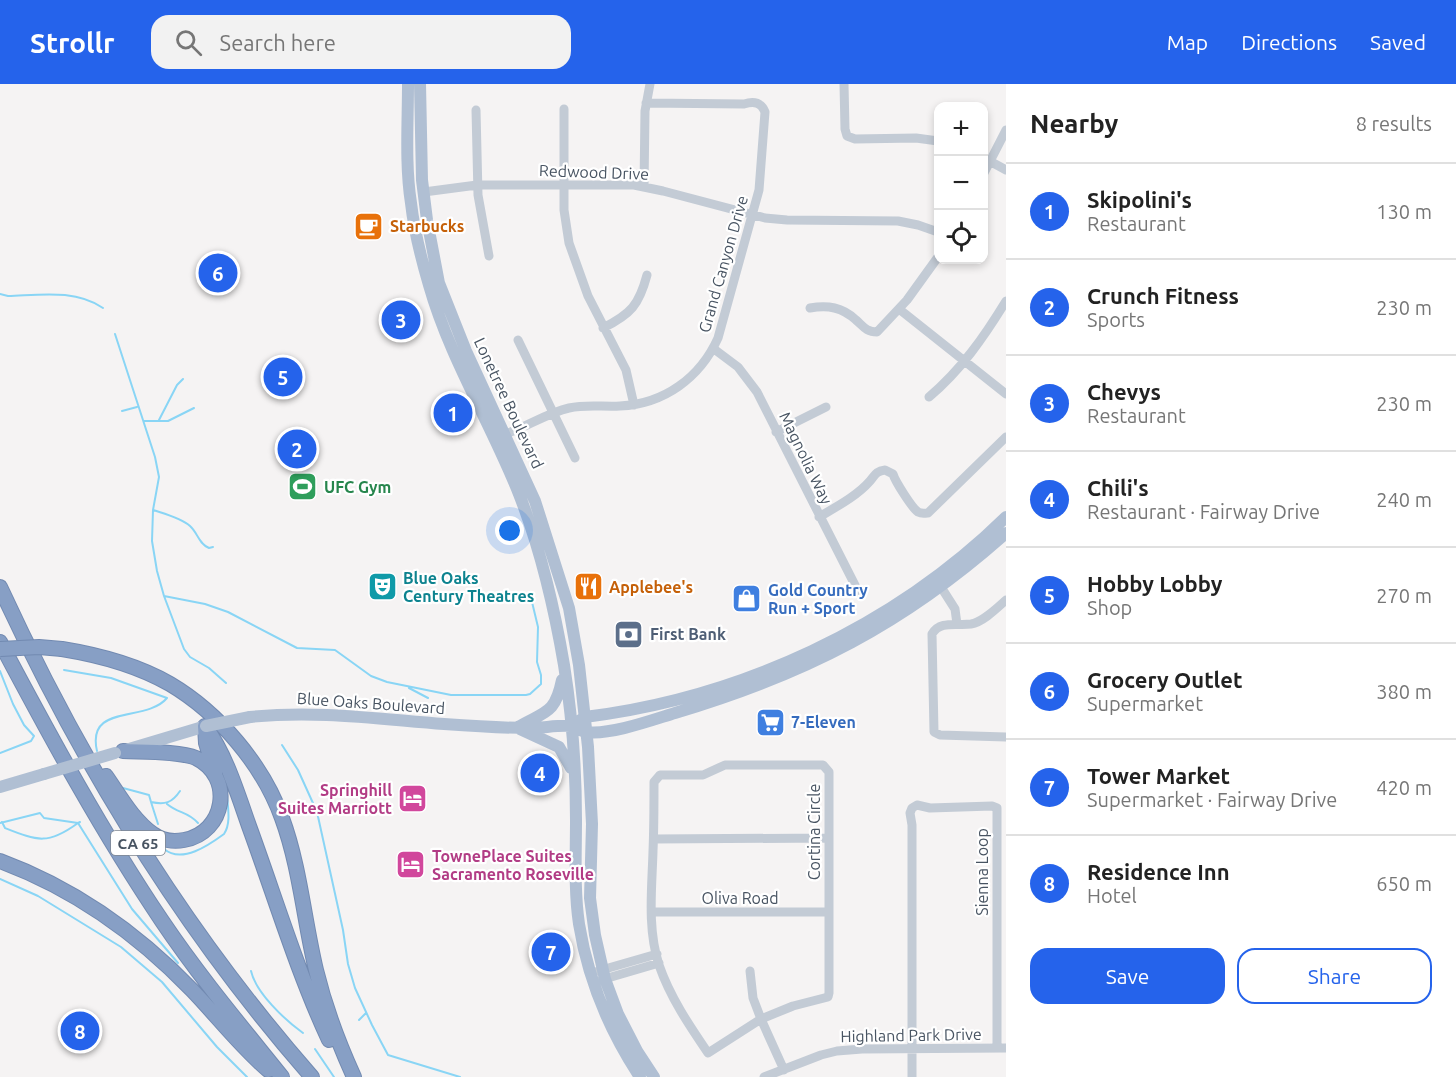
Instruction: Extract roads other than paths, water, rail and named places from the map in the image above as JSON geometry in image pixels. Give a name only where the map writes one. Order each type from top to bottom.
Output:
[{"type":"highway","name":"CA 65","points":[[0,586],[57,703],[99,781],[162,882],[255,1009],[312,1077]]},
{"type":"highway","name":"CA 65","points":[[0,642],[61,757],[112,844],[200,974],[282,1077]]},
{"type":"highway","points":[[0,649],[39,647],[62,649],[120,663],[170,684],[206,711],[252,762],[274,797],[289,838],[322,994],[353,1077]]},
{"type":"highway","points":[[57,703],[124,803],[154,835],[166,840],[193,839],[214,823],[219,812],[221,799],[206,743],[205,726]]},
{"type":"highway","points":[[205,726],[215,740],[237,792],[321,1023],[333,1050],[353,1077]]},
{"type":"highway","points":[[119,752],[186,754],[198,759],[210,769],[217,779]]},
{"type":"highway","points":[[0,861],[74,896],[133,935],[179,977],[251,1055],[276,1077]]},
{"type":"main road","name":"Lonetree Boulevard","points":[[408,84],[410,193],[425,272],[442,327],[459,367],[537,507],[565,595],[579,665],[585,717],[592,824],[590,898],[598,976]]},
{"type":"main road","name":"Lonetree Boulevard","points":[[420,84],[420,143],[424,192],[439,283],[500,437],[549,586],[564,667],[571,726],[577,909],[598,976]]},
{"type":"main road","points":[[410,193],[424,192]]},
{"type":"main road","points":[[571,726],[585,717],[653,705],[702,692],[754,675],[810,652],[872,619],[914,592],[957,560],[1006,517]]},
{"type":"main road","points":[[586,733],[619,728],[666,716],[795,672],[870,633],[940,587],[1006,533]]},
{"type":"main road","points":[[516,728],[555,704],[564,667]]},
{"type":"main road","name":"Blue Oaks Boulevard","points":[[0,787],[205,726],[285,713],[318,713],[516,728],[571,726],[586,733]]},
{"type":"main road","points":[[516,728],[559,747],[574,774]]},
{"type":"main road","points":[[598,976],[613,1032],[640,1077]]},
{"type":"main road","points":[[598,976],[637,1051],[654,1077]]},
{"type":"street","points":[[644,187],[646,103],[650,84]]},
{"type":"street","points":[[844,84],[847,136],[855,139],[916,138],[934,140]]},
{"type":"street","name":"Grand Canyon Drive","points":[[500,437],[553,413],[580,406],[634,405],[660,397],[681,385],[698,371],[714,348],[753,216],[762,167],[766,114],[762,106],[754,102],[646,103]]},
{"type":"street","points":[[564,109],[565,220],[572,252],[588,296],[625,366],[634,405]]},
{"type":"street","points":[[476,110],[477,185],[489,256]]},
{"type":"street","points":[[988,157],[1006,130]]},
{"type":"street","points":[[988,160],[1006,170]]},
{"type":"street","name":"Redwood Drive","points":[[424,192],[477,185],[644,187],[753,216],[787,220],[898,221],[934,230]]},
{"type":"street","points":[[810,309],[823,306],[838,309],[854,318],[866,330],[879,331],[934,263]]},
{"type":"street","points":[[603,328],[635,306],[642,295],[647,275]]},
{"type":"street","points":[[929,397],[964,361],[986,333],[1006,301]]},
{"type":"street","points":[[898,309],[1006,394]]},
{"type":"street","points":[[518,340],[575,458]]},
{"type":"street","name":"Magnolia Way","points":[[714,348],[730,359],[746,375],[757,392],[859,593]]},
{"type":"street","points":[[776,432],[826,407]]},
{"type":"street","points":[[819,516],[847,499],[870,481],[878,471],[885,470],[893,474],[895,482],[915,509],[928,513],[1006,437]]},
{"type":"street","points":[[940,587],[955,609],[957,624]]},
{"type":"street","points":[[1006,600],[976,623],[942,625],[932,634],[934,732],[940,735],[1006,737]]},
{"type":"street","name":"Cortina Circle","points":[[725,765],[823,765],[829,772],[829,838],[828,997],[793,1006],[761,1019],[708,1053],[669,989],[658,959],[650,886],[654,839],[654,782],[660,775],[703,775],[725,765]]},
{"type":"street","name":"Sienna Loop","points":[[912,1048],[912,825],[910,813],[917,805],[930,808],[992,806],[997,808],[1002,1048]]},
{"type":"street","points":[[654,839],[829,838]]},
{"type":"street","name":"Oliva Road","points":[[652,912],[829,912]]},
{"type":"street","points":[[598,976],[658,959]]},
{"type":"street","points":[[750,971],[753,998],[781,1073]]},
{"type":"street","points":[[912,1048],[912,1077]]},
{"type":"street","name":"Highland Park Drive","points":[[764,1077],[781,1073],[821,1055],[837,1052],[912,1048],[1002,1048]]},
{"type":"waterway","points":[[0,294],[8,296],[57,294],[81,298],[103,308]]},
{"type":"waterway","points":[[115,334],[155,457],[159,477],[153,510],[152,541],[164,596],[184,649],[190,657],[209,668],[226,683]]},
{"type":"waterway","points":[[159,420],[177,385],[183,379]]},
{"type":"waterway","points":[[122,411],[137,407]]},
{"type":"waterway","points":[[144,421],[168,421],[194,408]]},
{"type":"waterway","points":[[153,510],[186,523],[203,543],[209,548],[213,547]]},
{"type":"waterway","points":[[164,596],[205,604],[228,612],[297,648],[335,650],[371,676],[387,682],[451,695],[526,695],[541,684],[537,662],[538,627],[532,602]]},
{"type":"waterway","points":[[64,670],[111,678],[167,698],[158,705],[120,716],[100,726],[96,736],[97,751]]},
{"type":"waterway","points":[[0,671],[13,704],[24,725],[34,736],[31,741],[0,753]]},
{"type":"waterway","points":[[409,688],[428,698]]},
{"type":"waterway","points":[[282,745],[298,770],[317,812],[355,988],[388,1055],[460,1077]]},
{"type":"waterway","points":[[123,788],[149,795],[151,802],[160,803],[171,801],[180,791]]},
{"type":"waterway","points":[[164,849],[179,855],[187,854],[203,848],[224,834],[228,821],[227,796]]},
{"type":"waterway","points":[[151,802],[158,824]]},
{"type":"waterway","points":[[167,804],[198,823]]},
{"type":"waterway","points":[[0,823],[40,813],[44,818],[78,823]]},
{"type":"waterway","points":[[2,822],[5,828],[26,836],[43,839],[59,835],[78,823]]},
{"type":"waterway","points":[[80,822],[78,823],[132,909],[178,963]]},
{"type":"waterway","points":[[0,879],[38,896],[121,947],[162,982],[217,1047],[247,1077]]},
{"type":"waterway","points":[[251,971],[265,997],[303,1033]]},
{"type":"waterway","points":[[359,1020],[366,1013]]},
{"type":"waterway","points":[[315,1049],[334,1077]]},
{"type":"place","name":"Starbucks","points":[[369,226]]},
{"type":"place","name":"Grocery Outlet","points":[[218,273]]},
{"type":"place","name":"Chevys","points":[[401,320]]},
{"type":"place","name":"Hobby Lobby","points":[[283,377]]},
{"type":"place","name":"Skipolini's","points":[[453,413]]},
{"type":"place","name":"Crunch Fitness","points":[[297,449]]},
{"type":"place","name":"UFC Gym","points":[[303,487]]},
{"type":"place","name":"Blue Oaks Century Theatres","points":[[382,587]]},
{"type":"place","name":"Applebee's","points":[[588,587]]},
{"type":"place","name":"Gold Country Run + Sport","points":[[747,599]]},
{"type":"place","name":"First Bank","points":[[629,634]]},
{"type":"place","name":"7-Eleven","points":[[770,722]]},
{"type":"place","name":"Chili's","points":[[540,773]]},
{"type":"place","name":"Springhill Suites Marriott","points":[[413,799]]},
{"type":"place","name":"TownePlace Suites Sacramento Roseville","points":[[411,865]]},
{"type":"place","name":"Tower Market","points":[[551,952]]},
{"type":"place","name":"Residence Inn","points":[[80,1031]]}]
